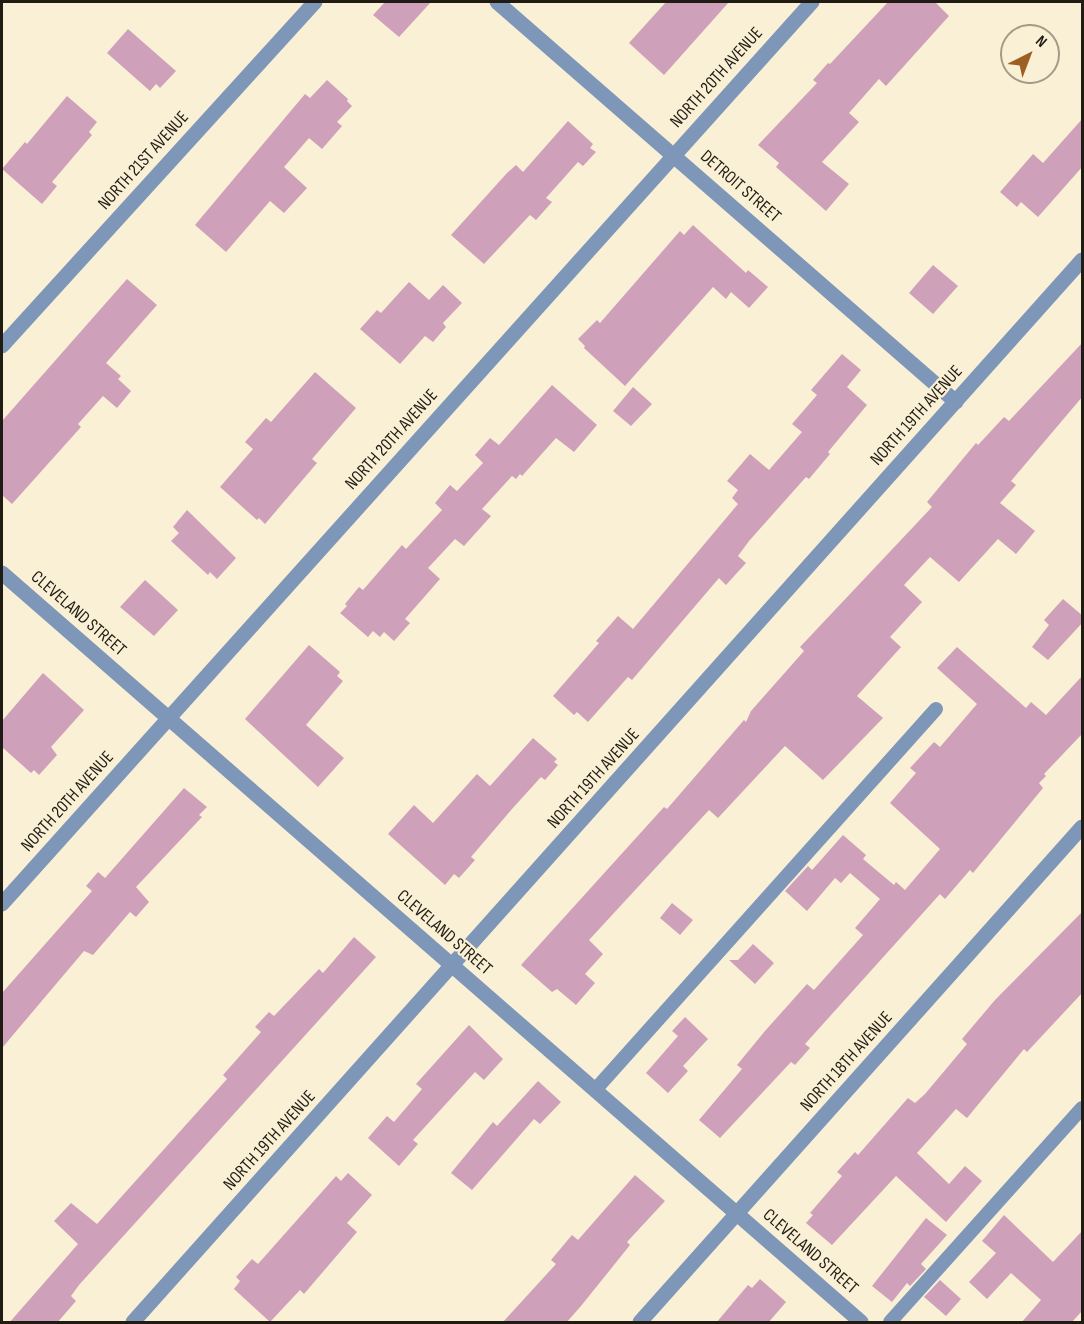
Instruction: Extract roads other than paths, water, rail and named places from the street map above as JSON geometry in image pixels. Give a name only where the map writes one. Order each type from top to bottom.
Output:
[{"type":"street","name":"NORTH 21ST AVENUE","points":[[2,346],[315,2]]},
{"type":"street","name":"DETROIT STREET","points":[[497,2],[956,402]]},
{"type":"street","name":"NORTH 20TH AVENUE","points":[[2,904],[812,2]]},
{"type":"street","name":"NORTH 19TH AVENUE","points":[[133,1323],[1083,260]]},
{"type":"street","name":"CLEVELAND STREET","points":[[2,573],[861,1323]]},
{"type":"street","name":"NORTH 18TH AVENUE","points":[[640,1323],[1083,827]]},
{"type":"lane","points":[[595,1090],[936,709]]},
{"type":"lane","points":[[890,1323],[1083,1108]]}]
